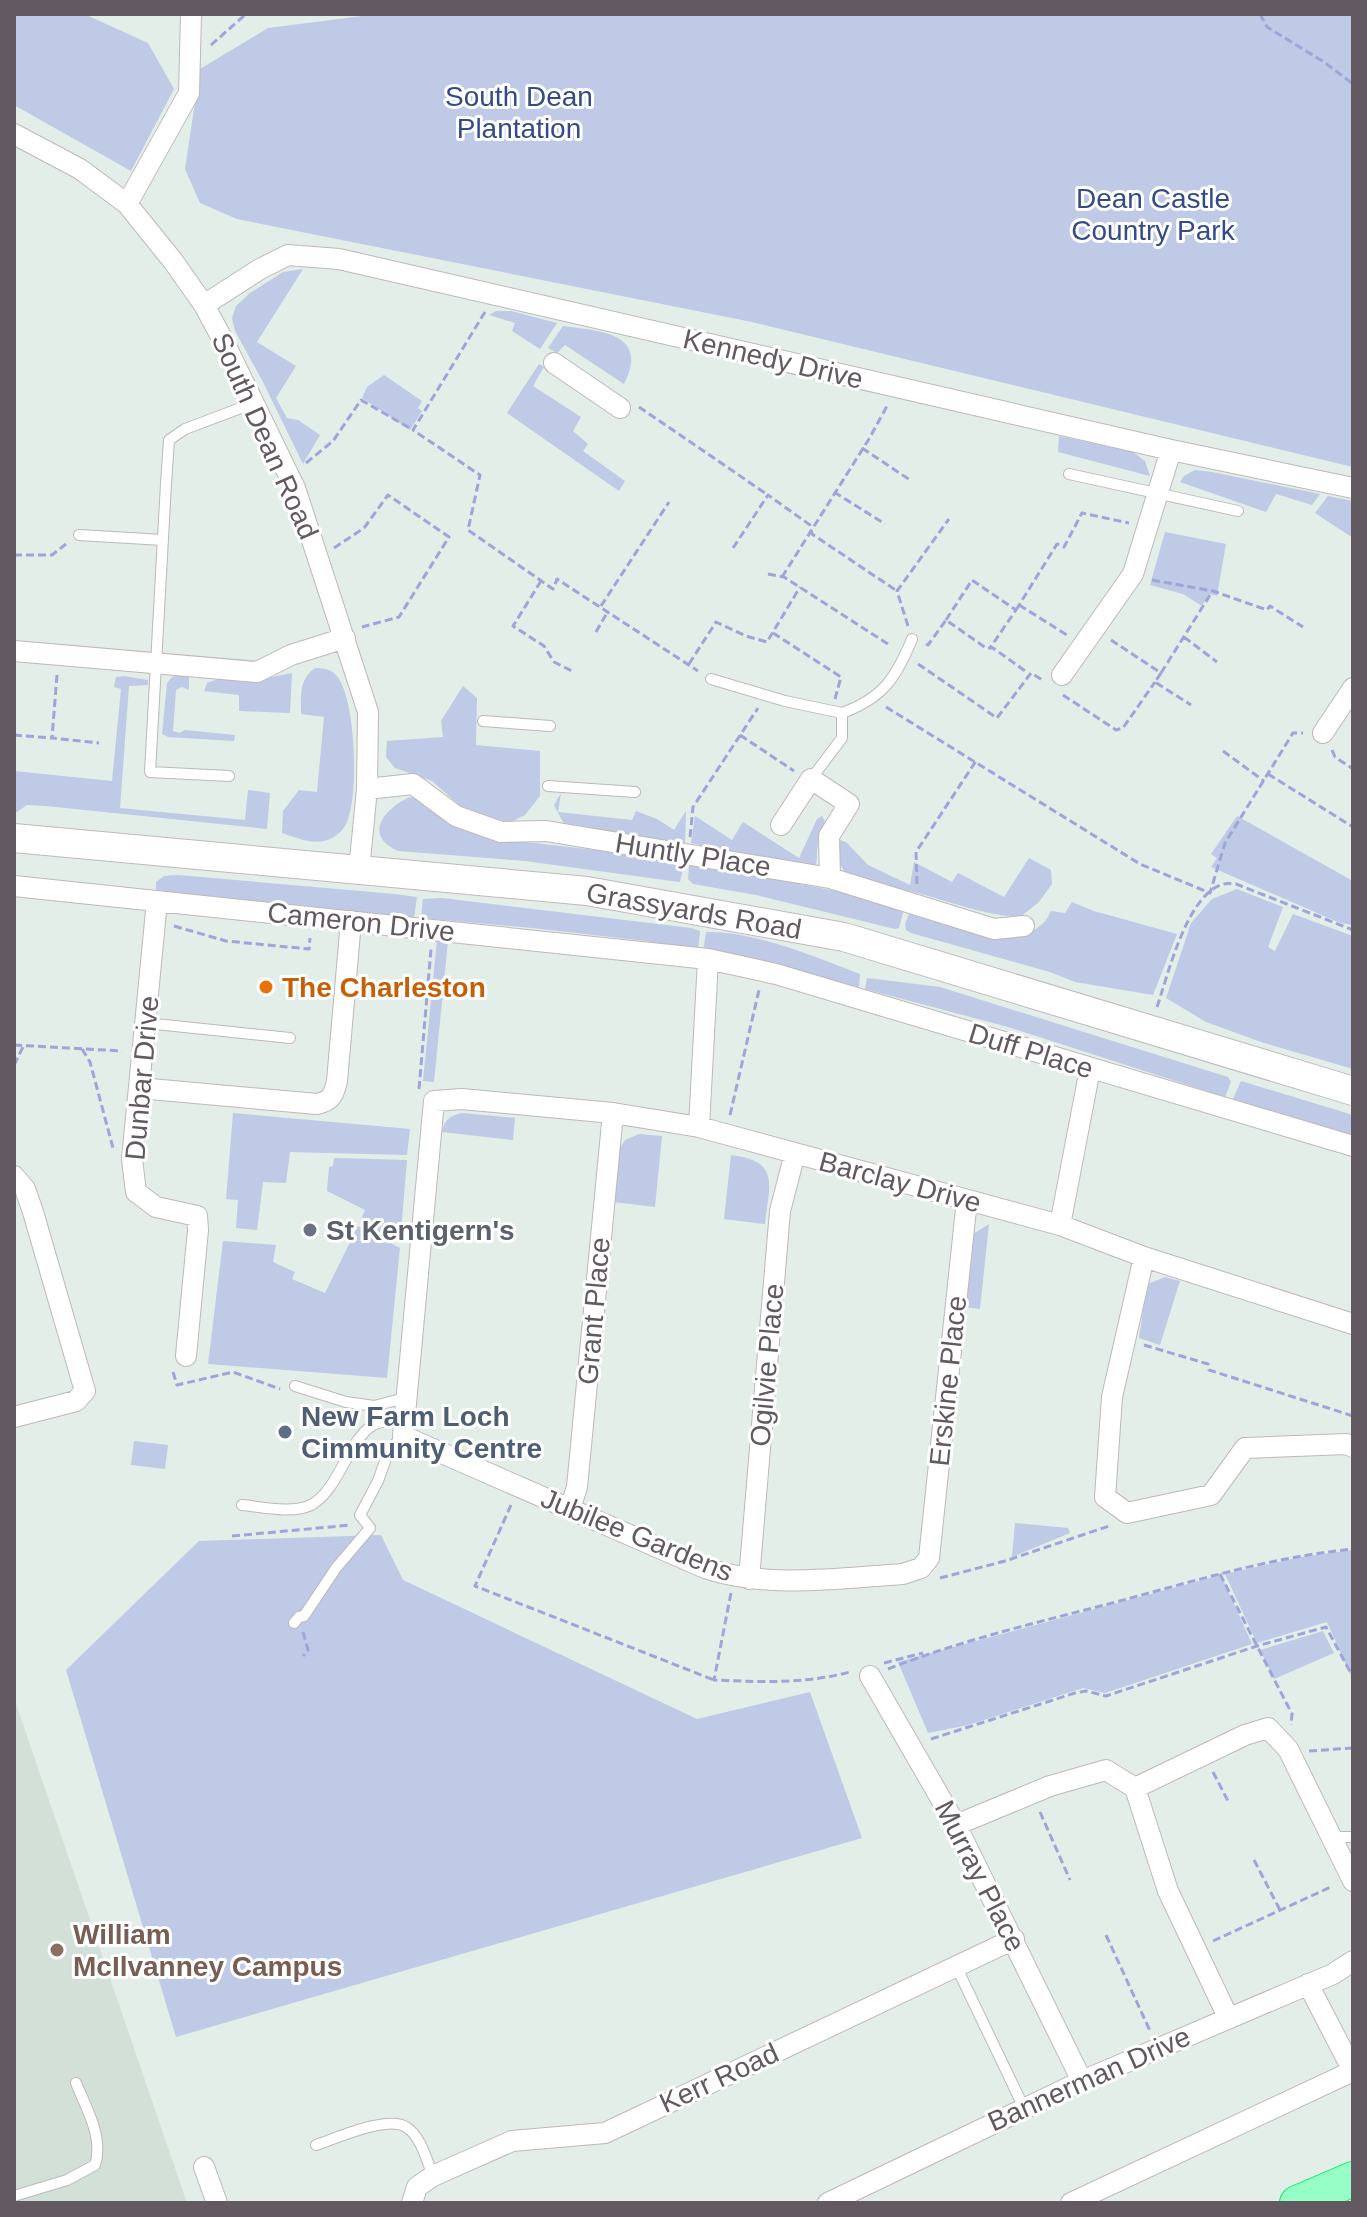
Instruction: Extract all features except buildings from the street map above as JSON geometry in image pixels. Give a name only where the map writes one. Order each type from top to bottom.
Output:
[{"type":"highway","points":[[1297,2203],[1353,2179]]},
{"type":"main road","name":"Grassyards Road","points":[[14,838],[587,891],[844,937],[1353,1091]]},
{"type":"street","points":[[127,204],[189,93],[191,14]]},
{"type":"street","name":"South Dean Road","points":[[14,134],[80,169],[127,204],[204,305],[287,472],[368,712],[367,789],[359,870]]},
{"type":"street","name":"Kennedy Drive","points":[[204,305],[288,255],[339,259],[1171,450],[1353,488]]},
{"type":"street","points":[[554,363],[629,407]]},
{"type":"street","points":[[1062,675],[1133,574],[1171,450]]},
{"type":"street","points":[[14,651],[257,672],[344,635]]},
{"type":"street","points":[[1323,733],[1353,688]]},
{"type":"street","points":[[781,825],[811,779],[849,804],[829,836],[830,878]]},
{"type":"street","name":"Huntly Place","points":[[367,789],[413,784],[456,816],[501,832],[546,831],[830,878],[994,929],[1024,926]]},
{"type":"street","name":"Cameron Drive","points":[[14,886],[156,911],[312,917],[708,959]]},
{"type":"street","name":"Dunbar Drive","points":[[156,911],[132,1159],[136,1192],[156,1207],[197,1216],[186,1356]]},
{"type":"street","points":[[139,1088],[317,1104],[327,1102],[335,1094],[337,1081],[351,921]]},
{"type":"street","points":[[699,1127],[708,959]]},
{"type":"street","name":"Duff Place","points":[[708,959],[764,971],[1353,1146]]},
{"type":"street","points":[[1060,1225],[1090,1069]]},
{"type":"street","name":"Barclay Drive","points":[[434,1101],[462,1099],[613,1113],[699,1127],[1060,1225],[1144,1257],[1353,1324]]},
{"type":"street","points":[[404,1428],[434,1101]]},
{"type":"street","name":"Grant Place","points":[[570,1509],[577,1487],[613,1113]]},
{"type":"street","name":"Ogilvie Place","points":[[741,1578],[780,1211],[795,1153]]},
{"type":"street","points":[[14,1176],[25,1189],[33,1212],[85,1391],[76,1401],[14,1417]]},
{"type":"street","name":"Erskine Place","points":[[928,1563],[967,1200]]},
{"type":"street","points":[[1144,1257],[1112,1397],[1105,1497],[1127,1513],[1211,1495],[1245,1448],[1346,1444],[1353,1447]]},
{"type":"street","name":"Jubilee Gardens","points":[[404,1428],[570,1509],[705,1568],[741,1578],[779,1580],[903,1574],[928,1563]]},
{"type":"street","name":"Murray Place","points":[[870,1670],[956,1825],[1082,2081]]},
{"type":"street","points":[[1135,1788],[1245,1735],[1268,1728],[1289,1751],[1352,1879]]},
{"type":"street","points":[[956,1825],[1032,1794],[1106,1770],[1135,1788],[1168,1891],[1228,2017]]},
{"type":"street","name":"Kerr Road","points":[[420,2189],[512,2141],[605,2133],[1014,1939]]},
{"type":"street","name":"Bannerman Drive","points":[[828,2203],[1082,2081],[1333,1974],[1353,1961]]},
{"type":"street","points":[[1071,2203],[1353,2071],[1308,1984]]},
{"type":"street","points":[[204,2167],[217,2203]]},
{"type":"lane","points":[[229,776],[150,772],[169,440],[185,429],[254,403]]},
{"type":"lane","points":[[1069,474],[1238,511]]},
{"type":"lane","points":[[79,535],[163,540]]},
{"type":"lane","points":[[711,679],[837,712],[873,699],[887,686],[912,639]]},
{"type":"lane","points":[[811,779],[842,738],[837,712]]},
{"type":"lane","points":[[483,721],[550,726]]},
{"type":"lane","points":[[548,786],[635,792]]},
{"type":"lane","points":[[146,1023],[290,1038]]},
{"type":"lane","points":[[299,1387],[346,1402],[374,1406],[405,1398]]},
{"type":"lane","points":[[242,1505],[301,1508],[313,1504],[327,1491],[372,1425],[404,1428],[389,1450],[378,1481],[360,1515],[370,1528],[336,1568],[304,1616],[296,1620]]},
{"type":"lane","points":[[1331,1837],[1353,1837]]},
{"type":"lane","points":[[956,1966],[1024,2108]]},
{"type":"lane","points":[[14,2196],[67,2180],[95,2165],[97,2138],[76,2083]]},
{"type":"lane","points":[[316,2145],[386,2122],[406,2126],[418,2140],[420,2189]]},
{"type":"path","points":[[190,63],[246,14]]},
{"type":"path","points":[[1260,14],[1267,27],[1353,84]]},
{"type":"path","points":[[413,430],[495,295]]},
{"type":"path","points":[[782,577],[869,439],[887,405],[889,385]]},
{"type":"path","points":[[287,472],[306,464],[333,441],[361,400],[480,475],[468,530],[553,589],[557,579],[711,679]]},
{"type":"path","points":[[629,407],[768,495],[810,525],[812,534],[897,591],[912,639],[928,645],[972,580],[1016,610]]},
{"type":"path","points":[[862,448],[910,480]]},
{"type":"path","points":[[834,492],[885,524]]},
{"type":"path","points":[[317,555],[344,544],[364,528],[388,495],[449,537],[399,617],[344,635]]},
{"type":"path","points":[[733,548],[768,495]]},
{"type":"path","points":[[601,606],[669,502]]},
{"type":"path","points":[[990,648],[1057,544],[1064,547],[1082,513],[1147,528]]},
{"type":"path","points":[[897,591],[949,519]]},
{"type":"path","points":[[14,555],[52,555],[79,535]]},
{"type":"path","points":[[768,574],[782,577],[800,587],[997,718],[1031,673],[1116,730],[1123,728],[1213,591]]},
{"type":"path","points":[[1133,574],[1160,583],[1213,591],[1267,610],[1270,606],[1303,627]]},
{"type":"path","points":[[541,581],[513,626],[544,646],[554,662],[572,671]]},
{"type":"path","points":[[689,664],[716,622],[767,642],[800,587]]},
{"type":"path","points":[[1019,605],[1161,673]]},
{"type":"path","points":[[596,632],[608,611]]},
{"type":"path","points":[[946,620],[1028,673]]},
{"type":"path","points":[[773,633],[841,677],[837,712]]},
{"type":"path","points":[[1184,637],[1217,662]]},
{"type":"path","points":[[52,738],[59,655]]},
{"type":"path","points":[[1155,682],[1191,705]]},
{"type":"path","points":[[688,854],[693,807],[767,696]]},
{"type":"path","points":[[873,699],[1140,864],[1210,893]]},
{"type":"path","points":[[1210,893],[1225,843],[1293,733],[1323,733],[1335,757],[1353,769]]},
{"type":"path","points":[[14,735],[99,743]]},
{"type":"path","points":[[740,735],[811,779]]},
{"type":"path","points":[[1223,751],[1264,781]]},
{"type":"path","points":[[910,903],[917,883],[916,852],[976,761]]},
{"type":"path","points":[[1268,774],[1353,827]]},
{"type":"path","points":[[1088,838],[1091,833]]},
{"type":"path","points":[[1149,1029],[1183,932],[1194,910],[1224,884],[1236,884],[1353,930]]},
{"type":"path","points":[[156,911],[226,941],[309,949],[312,917]]},
{"type":"path","points":[[433,930],[419,1089],[434,1101]]},
{"type":"path","points":[[725,1135],[764,971]]},
{"type":"path","points":[[14,1045],[143,1052]]},
{"type":"path","points":[[14,1065],[23,1045]]},
{"type":"path","points":[[82,1049],[90,1062],[124,1182],[135,1180]]},
{"type":"path","points":[[1125,1340],[1208,1364],[1209,1370],[1353,1416]]},
{"type":"path","points":[[186,1356],[170,1363],[177,1385],[233,1372],[294,1394],[299,1387]]},
{"type":"path","points":[[519,1486],[475,1586],[714,1680],[760,1682],[832,1677],[870,1670],[1220,1574],[1313,1553],[1353,1549]]},
{"type":"path","points":[[928,1563],[935,1579],[1005,1561],[1085,1532],[1110,1527],[1127,1513]]},
{"type":"path","points":[[232,1536],[367,1524]]},
{"type":"path","points":[[1220,1574],[1292,1714],[1289,1751],[1353,1748]]},
{"type":"path","points":[[714,1680],[741,1578]]},
{"type":"path","points":[[296,1620],[308,1650],[303,1656]]},
{"type":"path","points":[[910,1745],[1075,1693],[1086,1691],[1106,1696],[1257,1646],[1326,1627],[1353,1677]]},
{"type":"path","points":[[870,1670],[938,1649]]},
{"type":"path","points":[[1203,1755],[1228,1801]]},
{"type":"path","points":[[1032,1794],[1070,1880]]},
{"type":"path","points":[[1254,1860],[1280,1910]]},
{"type":"path","points":[[1196,1949],[1352,1879]]},
{"type":"path","points":[[1106,1935],[1157,2047]]},
{"type":"shaded area","name":"William McIlvanney Campus","points":[[14,1698],[187,2203],[14,2203]]},
{"type":"green space","points":[[14,14],[84,14],[148,43],[174,89],[131,171],[14,105]]},
{"type":"green space","name":"Dean Castle Country Park","points":[[378,14],[1353,14],[1353,467],[752,322],[237,219],[200,203],[185,169],[200,69],[268,28]]},
{"type":"green space","points":[[303,269],[257,342],[296,366],[276,398],[287,418],[298,420],[320,435],[303,464],[235,331],[232,318],[236,306],[250,293],[283,272]]},
{"type":"green space","points":[[496,311],[511,311],[557,323],[540,349],[512,331],[515,323],[489,315]]},
{"type":"green space","points":[[563,326],[605,333],[626,344],[630,367],[624,384],[565,345],[557,353],[548,348]]},
{"type":"green space","points":[[539,364],[544,367],[533,386],[581,417],[573,431],[588,444],[583,451],[625,481],[619,491],[507,413]]},
{"type":"green space","points":[[384,375],[422,401],[418,408],[422,411],[410,430],[362,398],[367,387]]},
{"type":"green space","points":[[1059,436],[1133,452],[1145,461],[1150,476],[1058,452]]},
{"type":"green space","points":[[1195,470],[1320,494],[1312,505],[1276,494],[1266,512],[1180,482]]},
{"type":"green space","points":[[1328,496],[1353,501],[1353,538],[1315,513]]},
{"type":"green space","points":[[1165,532],[1226,544],[1217,596],[1209,594],[1202,606],[1183,594],[1150,585]]},
{"type":"green space","points":[[315,668],[332,672],[343,688],[354,748],[353,791],[346,825],[333,837],[319,842],[282,833],[283,811],[299,790],[317,792],[324,717],[301,714],[304,683]]},
{"type":"green space","points":[[292,673],[290,713],[239,711],[239,695],[204,691],[207,683],[218,679],[247,682]]},
{"type":"green space","points":[[116,677],[148,680],[148,685],[129,686],[120,808],[245,820],[248,790],[270,793],[267,829],[46,806],[27,805],[14,814],[14,771],[112,781],[121,689],[114,687]]},
{"type":"green space","points":[[172,677],[189,677],[189,690],[182,687],[176,690],[173,731],[235,735],[234,741],[168,737],[162,734],[167,683]]},
{"type":"green space","points":[[463,686],[477,698],[476,745],[540,751],[540,796],[525,815],[511,822],[492,820],[466,811],[432,781],[395,768],[386,757],[387,741],[443,737],[441,721]]},
{"type":"green space","points":[[561,793],[558,812],[632,820],[636,811],[674,830],[686,811],[685,843],[571,828],[563,822],[554,805]]},
{"type":"green space","points":[[410,797],[427,802],[500,839],[684,863],[680,882],[525,861],[398,851],[387,845],[379,830],[386,815]]},
{"type":"green space","points":[[695,816],[732,840],[743,822],[799,858],[817,819],[822,816],[825,821],[818,841],[816,867],[778,863],[691,843]]},
{"type":"green space","points":[[1237,816],[1353,881],[1353,925],[1340,923],[1211,867],[1217,858],[1211,854]]},
{"type":"green space","points":[[833,838],[846,842],[868,865],[910,885],[914,862],[952,882],[958,873],[1004,897],[1029,858],[1051,870],[1052,884],[1039,902],[1020,917],[991,913],[855,880],[838,862]]},
{"type":"green space","points":[[692,863],[836,891],[904,909],[899,928],[756,895],[693,884],[688,879]]},
{"type":"green space","points":[[164,876],[417,897],[414,918],[156,895],[156,882]]},
{"type":"green space","points":[[1237,889],[1283,907],[1268,947],[1275,951],[1293,914],[1353,936],[1353,1069],[1206,1022],[1166,998],[1191,923],[1212,899]]},
{"type":"green space","points":[[442,898],[691,928],[700,931],[698,951],[646,941],[421,918],[423,899]]},
{"type":"green space","points":[[1072,902],[1177,934],[1153,995],[1075,982],[1050,972],[911,933],[906,930],[905,924],[910,911],[1008,938],[1034,930],[1051,911],[1065,913]]},
{"type":"green space","points":[[706,932],[764,940],[804,953],[860,974],[859,987],[703,952]]},
{"type":"green space","points":[[437,940],[448,941],[434,1082],[423,1081]]},
{"type":"green space","points":[[867,978],[940,987],[1228,1077],[1231,1082],[1225,1097],[1008,1027],[865,989]]},
{"type":"green space","points":[[1241,1081],[1353,1115],[1353,1139],[1232,1101]]},
{"type":"green space","points":[[233,1113],[410,1129],[407,1155],[290,1152],[286,1183],[263,1182],[257,1230],[236,1228],[238,1200],[226,1199]]},
{"type":"green space","points":[[462,1113],[515,1118],[513,1140],[442,1132],[449,1119]]},
{"type":"green space","points":[[639,1134],[662,1136],[655,1207],[614,1202],[620,1148],[625,1140]]},
{"type":"green space","points":[[731,1155],[747,1158],[765,1169],[769,1187],[765,1224],[724,1219]]},
{"type":"green space","points":[[334,1158],[407,1160],[400,1243],[360,1222],[365,1210],[327,1191],[329,1167],[333,1166]]},
{"type":"green space","points":[[989,1224],[980,1309],[963,1307],[973,1234]]},
{"type":"green space","points":[[358,1226],[400,1248],[387,1378],[208,1364],[223,1241],[276,1245],[273,1262],[295,1272],[292,1279],[325,1293]]},
{"type":"green space","points":[[1165,1277],[1180,1281],[1160,1345],[1139,1338],[1146,1290],[1150,1283]]},
{"type":"green space","points":[[134,1441],[168,1445],[165,1469],[131,1465]]},
{"type":"green space","points":[[1015,1523],[1068,1528],[1070,1533],[1012,1557]]},
{"type":"green space","points":[[381,1535],[403,1580],[697,1719],[810,1692],[862,1838],[176,2037],[66,1670],[199,1541]]},
{"type":"green space","points":[[1353,1550],[1353,1674],[1350,1674],[1327,1622],[1257,1643],[1225,1574],[1301,1557]]},
{"type":"green space","points":[[1221,1575],[1252,1644],[1105,1693],[1083,1688],[968,1725],[928,1733],[898,1662]]},
{"type":"green space","points":[[1323,1631],[1334,1653],[1274,1679],[1260,1650]]},
{"type":"place","name":"The Charleston","points":[[266,987]]},
{"type":"place","name":"St Kentigern's","points":[[310,1230]]},
{"type":"place","name":"New Farm Loch Cimmunity Centre","points":[[285,1432]]},
{"type":"place","name":"William McIlvanney Campus","points":[[57,1950]]},
{"type":"park label","name":"South Dean Plantation","points":[[519,112]]}]
